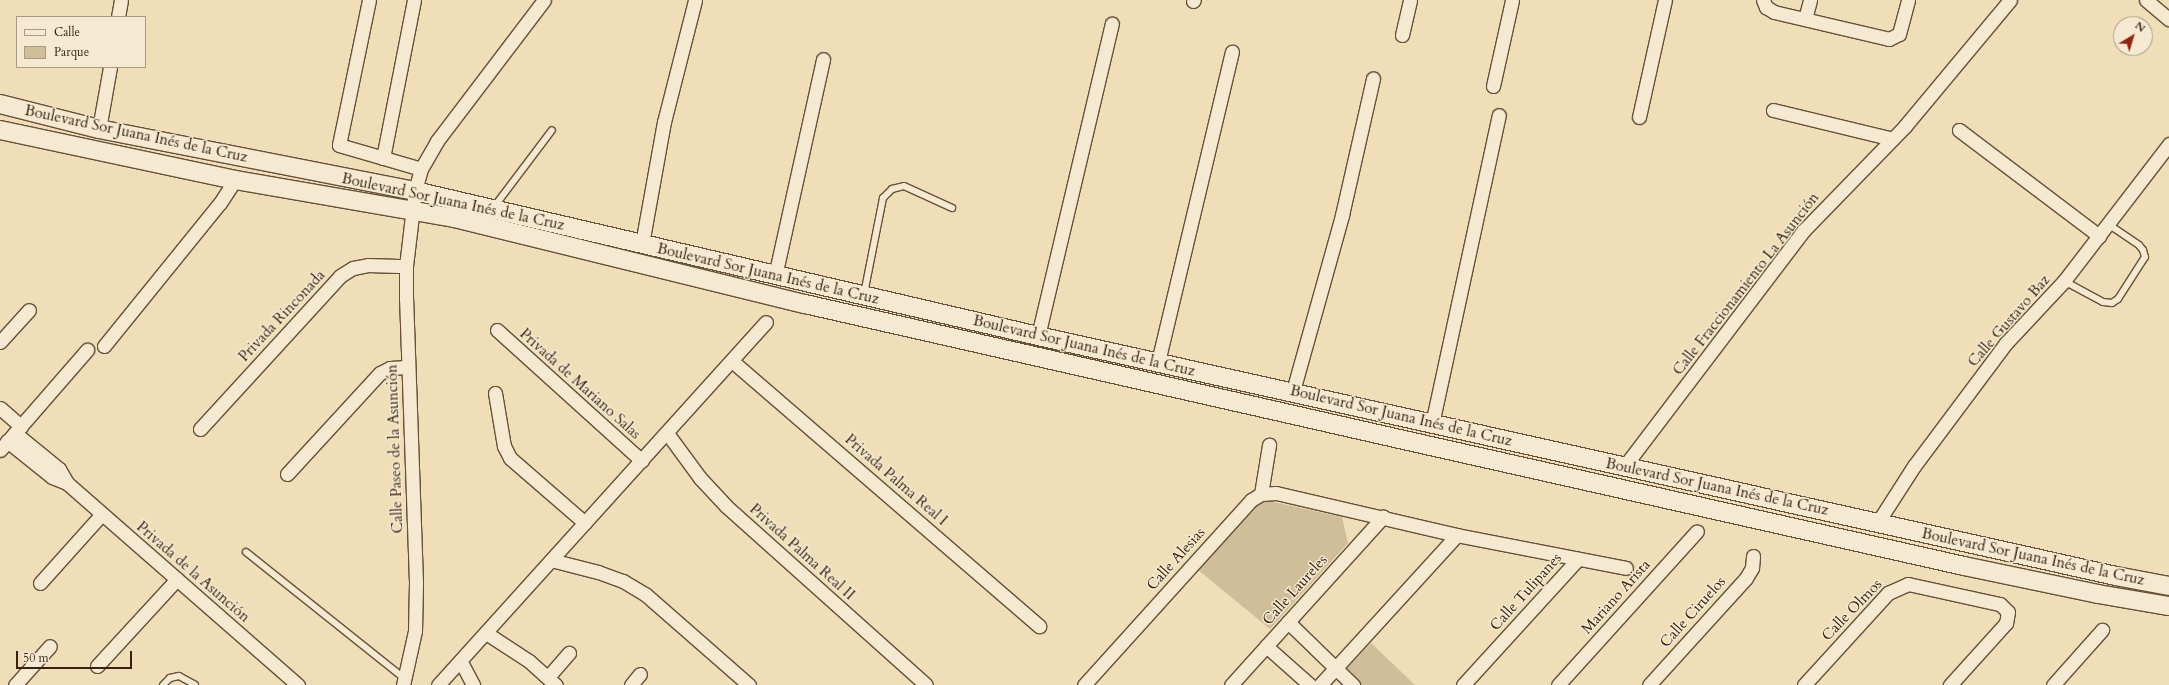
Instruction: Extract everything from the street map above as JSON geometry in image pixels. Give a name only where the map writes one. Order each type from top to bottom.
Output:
[{"type":"main road","name":"Boulevard Sor Juana Inés de la Cruz","points":[[0,104],[99,129],[415,191],[1038,336],[2116,576],[2169,586]]},
{"type":"main road","name":"Boulevard Sor Juana Inés de la Cruz","points":[[0,130],[235,180],[454,218],[821,307],[1404,440],[1972,567],[2098,594],[2169,606]]},
{"type":"street","points":[[118,16],[121,0]]},
{"type":"street","points":[[369,0],[338,142],[344,148],[422,169]]},
{"type":"street","points":[[383,158],[414,0]]},
{"type":"street","points":[[412,210],[415,191],[422,169],[455,116],[544,0]]},
{"type":"street","points":[[642,244],[664,122],[695,0]]},
{"type":"street","points":[[1402,35],[1410,0]]},
{"type":"street","points":[[1493,86],[1512,0]]},
{"type":"street","points":[[1639,117],[1665,0]]},
{"type":"street","points":[[1763,0],[1766,7],[1774,12],[1895,38],[1902,29],[1908,0]]},
{"type":"street","points":[[1805,19],[1810,0]]},
{"type":"street","name":"Calle Fraccionamiento La Asunción","points":[[1624,467],[1803,232],[1925,104],[2010,0]]},
{"type":"street","points":[[2146,0],[2169,19]]},
{"type":"street","points":[[1038,336],[1112,24]]},
{"type":"street","points":[[1158,362],[1232,52]]},
{"type":"street","points":[[775,276],[823,58]]},
{"type":"street","points":[[99,129],[110,68]]},
{"type":"street","points":[[1293,392],[1342,215],[1373,78]]},
{"type":"street","points":[[1773,110],[1892,139]]},
{"type":"street","points":[[1432,424],[1499,115]]},
{"type":"street","points":[[1959,130],[2099,236]]},
{"type":"street","name":"Calle Gustavo Baz","points":[[1878,522],[1914,466],[2006,344],[2064,281],[2169,144]]},
{"type":"street","points":[[104,346],[220,203],[235,180]]},
{"type":"street","name":"Calle Paseo de la Asunción","points":[[404,682],[415,631],[416,582],[406,266],[412,210]]},
{"type":"street","name":"Privada Rinconada","points":[[200,429],[340,276],[353,268],[368,266],[406,266]]},
{"type":"street","points":[[0,342],[29,310]]},
{"type":"street","points":[[438,685],[461,662],[766,322]]},
{"type":"street","name":"Privada de Mariano Salas","points":[[497,330],[642,461]]},
{"type":"street","points":[[11,438],[87,350]]},
{"type":"street","name":"Privada Palma Real I","points":[[732,361],[1039,626]]},
{"type":"street","points":[[287,474],[380,373],[390,368],[408,367]]},
{"type":"street","points":[[495,393],[504,446],[510,458],[585,523]]},
{"type":"street","name":"Privada de la Asunción","points":[[0,408],[11,438],[52,477],[67,483],[298,685]]},
{"type":"street","name":"Privada Palma Real II","points":[[667,433],[717,497],[926,685]]},
{"type":"street","points":[[1262,494],[1269,445]]},
{"type":"street","name":"Calle Tulipanes","points":[[1262,494],[1276,493],[1457,535],[1578,559]]},
{"type":"street","name":"Calle Alesias","points":[[1084,685],[1250,500],[1262,494]]},
{"type":"street","points":[[40,583],[102,514]]},
{"type":"street","name":"Calle Laureles","points":[[1231,685],[1383,517]]},
{"type":"street","name":"Mariano Arista","points":[[1558,685],[1697,531]]},
{"type":"street","points":[[1323,682],[1457,535]]},
{"type":"street","name":"Calle Ciruelos","points":[[1648,685],[1746,578],[1752,568],[1753,556]]},
{"type":"street","points":[[1578,559],[1626,568]]},
{"type":"street","name":"Calle Tulipanes","points":[[1463,685],[1578,559]]},
{"type":"street","points":[[551,560],[598,572],[644,594],[749,685]]},
{"type":"street","points":[[97,666],[177,580]]},
{"type":"street","name":"Calle Olmos","points":[[1804,685],[1888,593],[1898,587],[1908,584],[1919,585],[2005,607],[2009,617],[2006,623],[1950,685]]},
{"type":"street","points":[[1288,622],[1353,685]]},
{"type":"street","points":[[2053,685],[2102,630]]},
{"type":"street","points":[[486,633],[552,681],[568,653]]},
{"type":"street","points":[[15,685],[50,646]]},
{"type":"street","points":[[1266,646],[1310,685]]},
{"type":"street","points":[[461,662],[473,685]]},
{"type":"street","points":[[631,685],[640,674]]},
{"type":"lane","points":[[492,209],[552,130]]},
{"type":"lane","points":[[863,296],[883,198],[892,189],[904,186],[952,208]]},
{"type":"lane","points":[[2064,281],[2103,302],[2112,303],[2118,299],[2145,257],[2144,250],[2139,245],[2108,224]]},
{"type":"lane","points":[[246,552],[404,682]]},
{"type":"lane","points":[[163,685],[170,678],[179,676],[195,685]]},
{"type":"green space","points":[[1260,499],[1342,517],[1348,543],[1270,629],[1197,569]]},
{"type":"green space","points":[[1371,643],[1415,685],[1357,685],[1343,672]]}]
